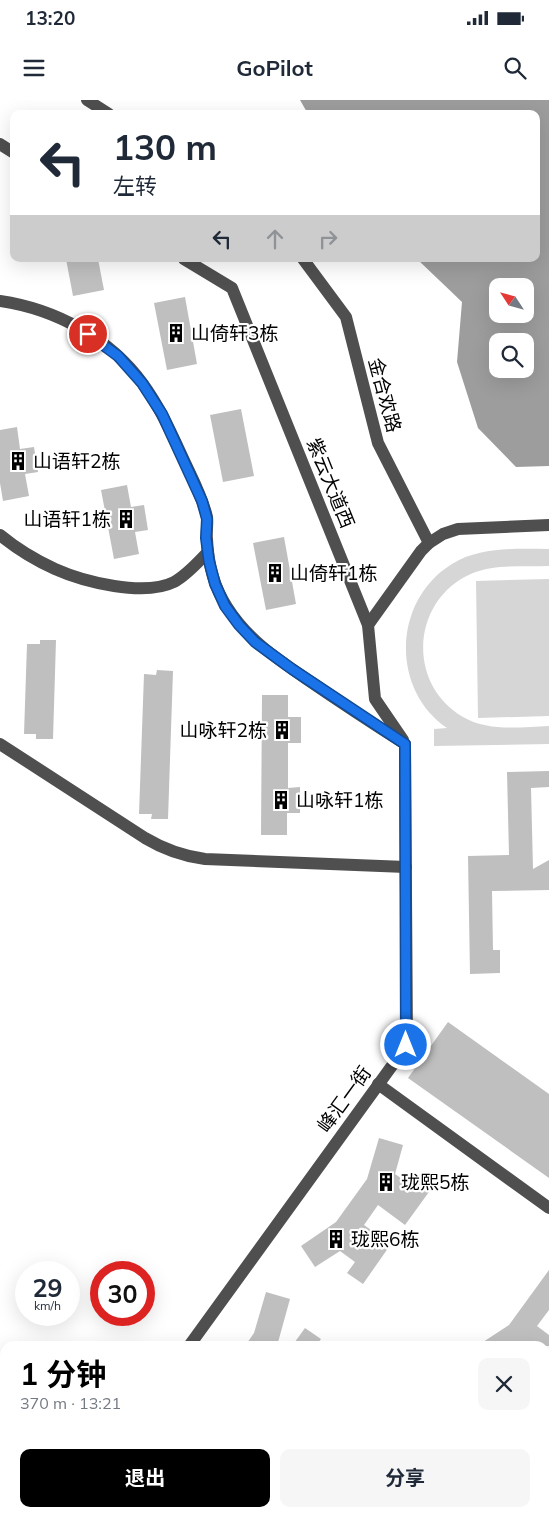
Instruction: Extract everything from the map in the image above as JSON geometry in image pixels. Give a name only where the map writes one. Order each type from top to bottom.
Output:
[{"type":"street","points":[[87,100],[103,110]]},
{"type":"street","name":"紫云大道西","points":[[189,262],[232,288],[368,625],[376,698],[405,744]]},
{"type":"street","name":"金合欢路","points":[[305,262],[346,317],[378,443],[429,543]]},
{"type":"street","points":[[0,301],[22,304],[56,316],[88,334],[118,356],[142,383],[162,414],[202,501],[207,519],[208,552],[215,584],[225,606],[239,625],[255,642],[329,695],[405,744]]},
{"type":"street","points":[[368,625],[421,551],[443,534],[458,529],[549,525]]},
{"type":"street","points":[[0,535],[19,550],[56,569],[96,582],[137,588],[156,588],[174,582],[208,552]]},
{"type":"street","points":[[0,744],[145,838],[164,849],[184,856],[205,859],[406,867]]},
{"type":"street","name":"峰汇一街","points":[[193,1341],[406,1045],[405,744]]},
{"type":"street","points":[[378,1084],[549,1208]]},
{"type":"shaded area","points":[[300,100],[549,100],[549,466],[516,467],[478,428],[457,362],[462,302],[420,262],[540,262],[540,110],[306,110]]},
{"type":"shaded area","points":[[549,549],[549,566],[491,568],[473,573],[453,585],[438,601],[428,621],[423,642],[425,663],[432,684],[444,702],[463,717],[483,725],[505,728],[549,726],[549,744],[434,746],[434,729],[447,728],[428,711],[415,691],[408,668],[406,645],[409,621],[418,599],[433,580],[452,564],[463,558],[487,551]]},
{"type":"shaded area","points":[[549,579],[549,716],[478,718],[476,581]]},
{"type":"building","points":[[67,262],[99,262],[104,290],[73,296]]},
{"type":"building","name":"山倚轩3栋","points":[[185,297],[197,364],[167,370],[154,303]]},
{"type":"building","points":[[241,409],[254,476],[223,482],[210,415]]},
{"type":"building","name":"山语轩2栋","points":[[17,427],[20,449],[34,447],[38,472],[25,474],[29,496],[3,501],[0,483],[0,430]]},
{"type":"building","name":"山语轩1栋","points":[[127,485],[131,507],[144,505],[148,530],[135,532],[139,554],[114,559],[101,490]]},
{"type":"building","name":"山倚轩1栋","points":[[284,537],[296,604],[266,610],[253,543]]},
{"type":"building","points":[[40,640],[56,640],[53,739],[36,739],[36,734],[24,734],[27,644],[40,644]]},
{"type":"building","points":[[157,670],[173,671],[168,819],[151,819],[152,814],[139,814],[144,674],[156,675]]},
{"type":"building","points":[[262,695],[288,695],[288,717],[301,717],[301,743],[288,743],[288,788],[300,787],[300,813],[287,813],[287,835],[261,835]]},
{"type":"building","points":[[549,771],[549,787],[531,788],[533,869],[549,860],[549,890],[492,891],[493,950],[500,950],[500,973],[470,974],[468,856],[509,855],[507,772]]},
{"type":"building","points":[[448,1022],[549,1094],[549,1178],[408,1078]]},
{"type":"building","points":[[379,1138],[403,1145],[395,1174],[411,1185],[418,1174],[434,1185],[405,1225],[378,1205],[364,1225],[391,1244],[363,1284],[347,1273],[355,1262],[340,1251],[315,1267],[301,1246],[336,1222],[367,1179]]},
{"type":"building","points":[[549,1270],[549,1310],[537,1326],[549,1335],[549,1341],[485,1341],[509,1325]]},
{"type":"building","points":[[266,1292],[290,1299],[278,1341],[248,1341],[254,1333]]},
{"type":"building","points":[[305,1328],[321,1339],[320,1341],[296,1341]]},
{"type":"place","name":"山倚轩3栋","points":[[176,333]]},
{"type":"place","name":"山语轩2栋","points":[[18,461]]},
{"type":"place","name":"山语轩1栋","points":[[126,519]]},
{"type":"place","name":"山倚轩1栋","points":[[275,573]]},
{"type":"place","name":"山咏轩2栋","points":[[282,730]]},
{"type":"place","name":"山咏轩1栋","points":[[281,800]]},
{"type":"place","name":"珑熙5栋","points":[[386,1182]]},
{"type":"place","name":"珑熙6栋","points":[[336,1239]]},
{"type":"route","points":[[88,334],[118,356],[142,383],[162,414],[202,501],[207,519],[206,538],[209,561],[215,584],[225,606],[239,625],[255,642],[292,669],[354,712],[405,744],[406,1045]]}]
